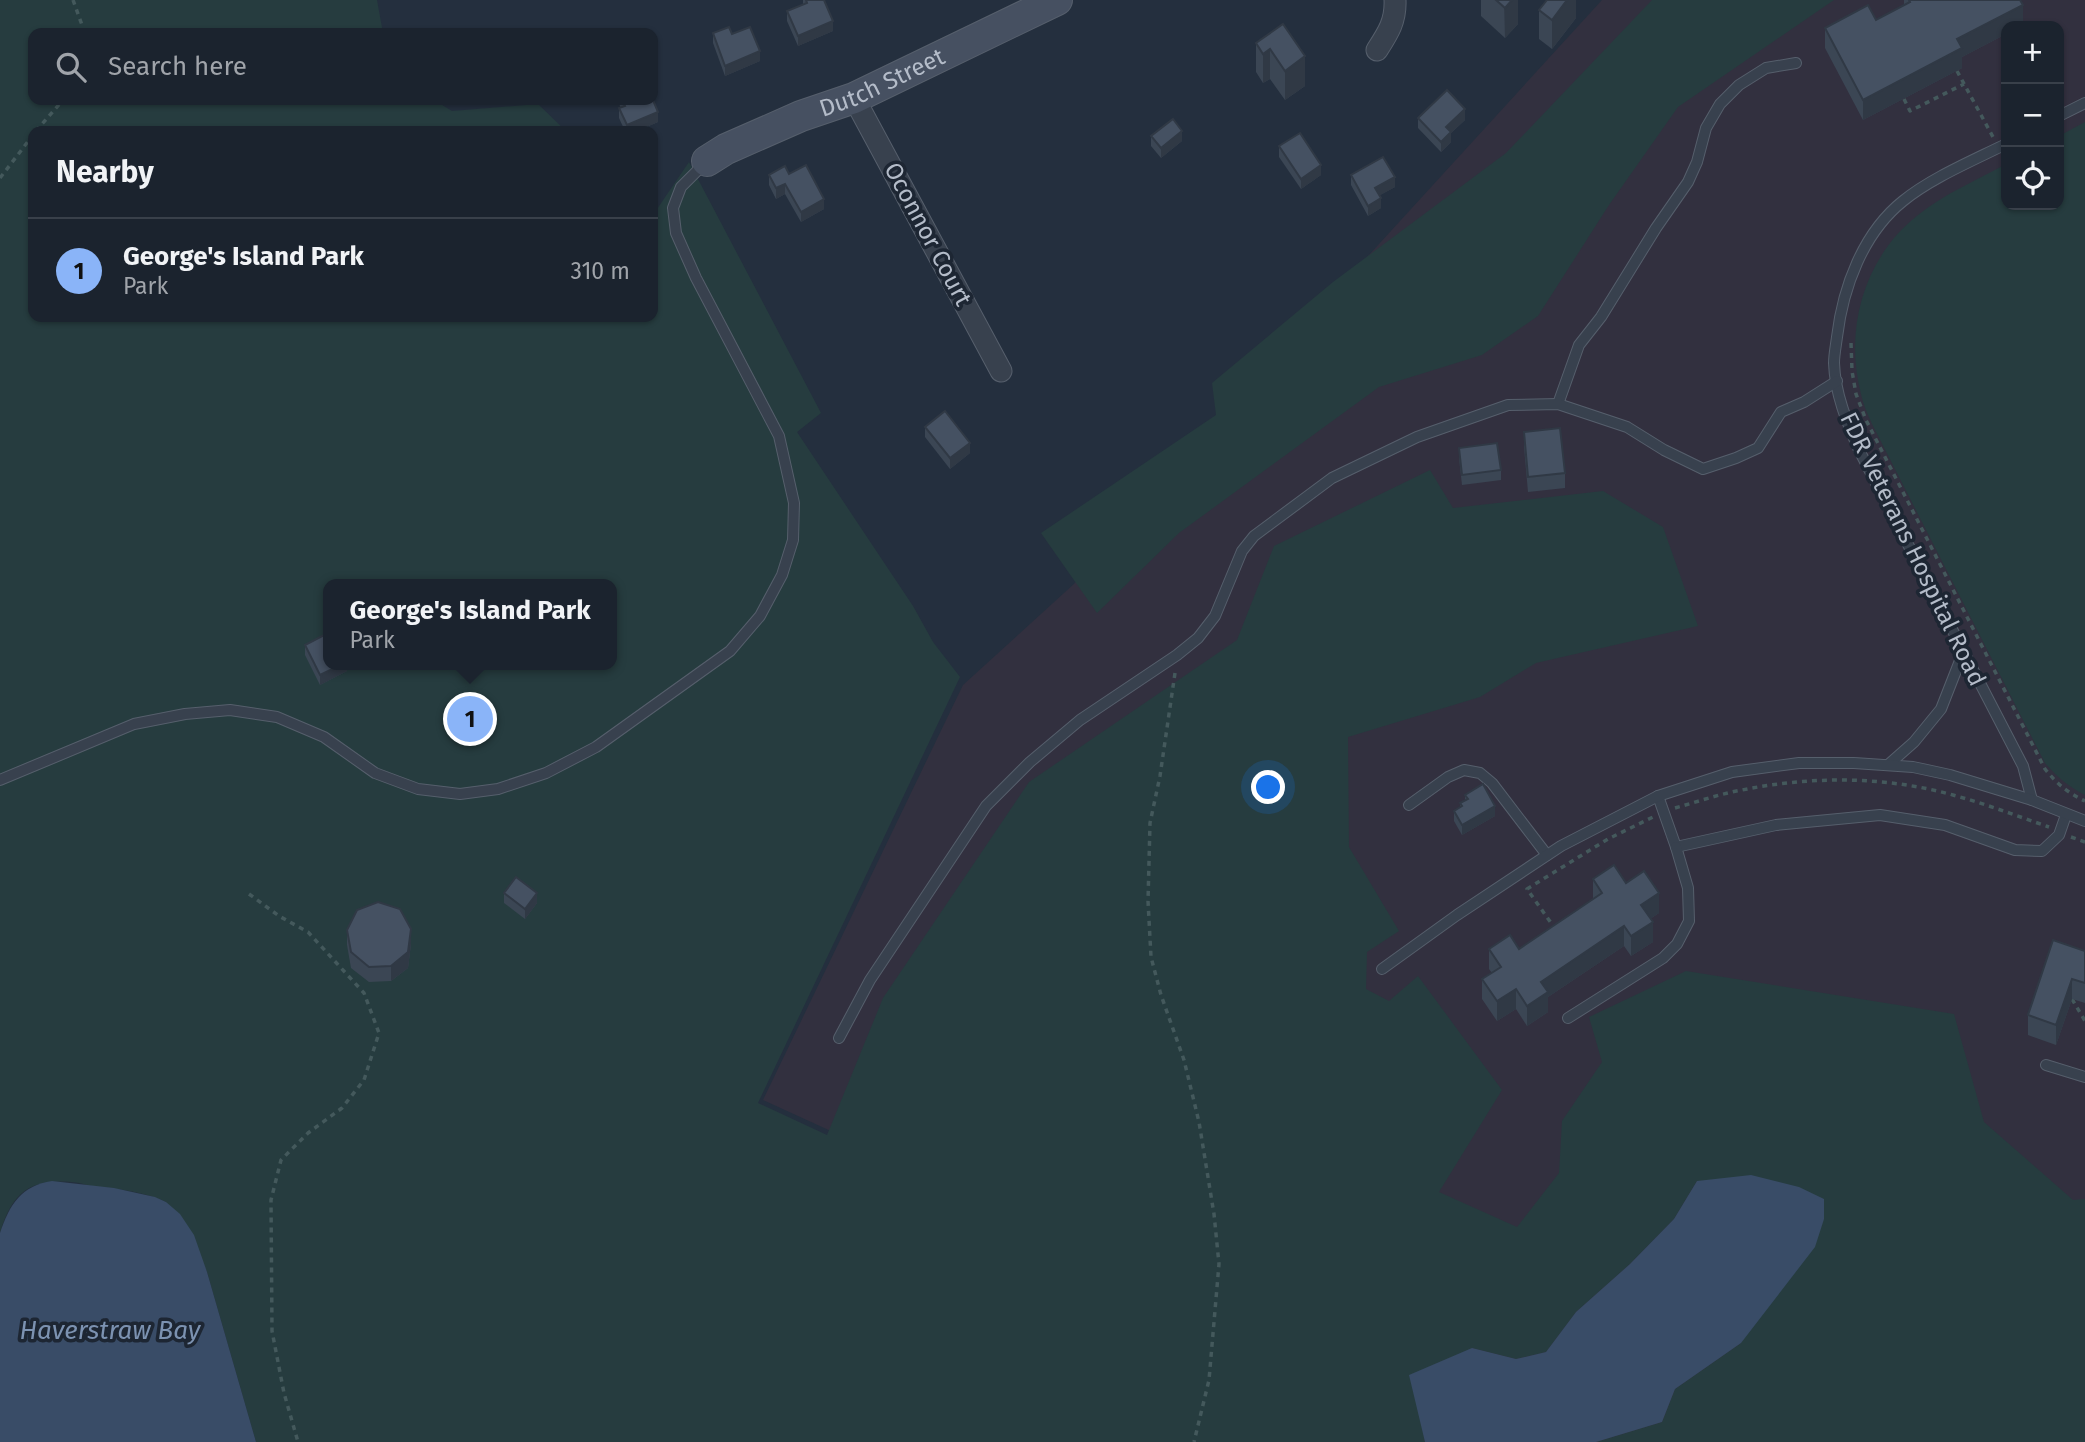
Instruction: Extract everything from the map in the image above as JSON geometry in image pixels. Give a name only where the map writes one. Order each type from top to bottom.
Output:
[{"type":"street","name":"Dutch Street","points":[[707,161],[726,149],[792,120],[854,98],[1057,0]]},
{"type":"street","points":[[1377,50],[1392,27],[1396,13],[1395,0]]},
{"type":"street","name":"Oconnor Court","points":[[854,98],[1001,371]]},
{"type":"lane","points":[[1558,404],[1579,345],[1601,317],[1688,182],[1697,162],[1706,128],[1720,104],[1739,85],[1766,68],[1796,63]]},
{"type":"lane","points":[[2064,114],[2085,103]]},
{"type":"lane","name":"FDR Veterans Hospital Road","points":[[2001,147],[1903,200],[1879,226],[1854,267],[1840,317],[1834,363],[1842,408],[1859,450],[2023,766],[2032,800]]},
{"type":"lane","points":[[0,780],[134,724],[185,714],[230,710],[277,717],[324,737],[375,773],[418,789],[460,793],[498,789],[546,773],[596,747],[730,651],[760,616],[782,575],[793,540],[794,503],[779,436],[696,278],[676,233],[673,208],[681,187],[707,161]]},
{"type":"lane","points":[[839,1038],[870,980],[986,806],[1030,762],[1080,720],[1198,638],[1215,616],[1242,551],[1254,536],[1332,478],[1417,437],[1508,405],[1558,404],[1627,427],[1703,470],[1758,448],[1782,412],[1837,381]]},
{"type":"lane","points":[[1888,765],[1914,742],[1941,709],[1963,653]]},
{"type":"lane","points":[[1382,969],[1561,846],[1658,796],[1732,772],[1799,763],[1913,767],[1950,775],[2032,800],[2085,821]]},
{"type":"lane","points":[[1409,805],[1448,777],[1464,770],[1480,773],[1492,783],[1547,855]]},
{"type":"lane","points":[[1568,1018],[1663,958],[1677,944],[1689,920],[1688,888],[1658,796]]},
{"type":"lane","points":[[1676,847],[1776,825],[1880,815],[1945,825],[2015,850],[2042,851],[2059,835],[2066,815]]},
{"type":"lane","points":[[2046,1065],[2085,1077]]},
{"type":"path","points":[[73,0],[82,28]]},
{"type":"path","points":[[1957,71],[2001,144]]},
{"type":"path","points":[[1904,99],[1910,111],[1964,84]]},
{"type":"path","points":[[41,126],[59,105]]},
{"type":"path","points":[[0,178],[28,142]]},
{"type":"path","points":[[1851,341],[1856,394],[1866,420],[2045,769],[2070,794],[2085,801]]},
{"type":"path","points":[[1177,655],[1160,776],[1150,822],[1148,901],[1151,957],[1161,996],[1184,1060],[1199,1122],[1219,1264],[1209,1380],[1194,1442]]},
{"type":"path","points":[[1674,808],[1738,790],[1773,784],[1847,780],[1919,787],[1952,794],[2051,828]]},
{"type":"path","points":[[2051,789],[2057,783]]},
{"type":"path","points":[[1563,939],[1527,889],[1608,839],[1655,816]]},
{"type":"path","points":[[2069,837],[2085,842]]},
{"type":"path","points":[[249,894],[279,916],[308,932],[323,947],[364,993],[379,1033],[365,1080],[342,1108],[308,1133],[281,1160],[271,1200],[272,1331],[284,1393],[298,1442]]},
{"type":"path","points":[[2072,999],[2085,1021]]},
{"type":"shaded area","points":[[1602,0],[2085,0],[2085,1442],[1155,1442],[1196,1298],[763,1100],[963,685],[1075,583],[1107,528],[1337,290]]},
{"type":"green space","points":[[0,0],[377,0],[382,28],[28,28],[28,105],[442,105],[452,111],[539,105],[561,126],[28,126],[28,322],[658,322],[658,208],[689,162],[821,413],[797,432],[913,606],[933,642],[960,677],[758,1103],[827,1135],[883,998],[1029,782],[1237,640],[1274,546],[1430,470],[1453,508],[1603,491],[1663,527],[1698,626],[1536,663],[1480,697],[1348,737],[1349,847],[1399,931],[1367,952],[1366,989],[1389,1001],[1418,976],[1502,1090],[1439,1192],[1517,1227],[1559,1173],[1562,1121],[1602,1062],[1589,1017],[1686,971],[1954,1014],[1984,1122],[2073,1200],[2085,1199],[2085,1442],[1596,1442],[1662,1422],[1675,1389],[1741,1343],[1697,1181],[1674,1219],[1630,1264],[1576,1312],[1546,1352],[1516,1359],[1472,1348],[1420,1416],[1425,1442],[256,1442],[207,1272],[166,1202],[123,1190],[78,1183],[44,1183],[24,1191],[5,1219],[0,1233]]},
{"type":"green space","points":[[1652,0],[1834,0],[1678,107],[1609,205],[1538,316],[1482,355],[1379,387],[1179,533],[1097,613],[1041,533],[1216,415],[1212,383],[1333,282],[1506,153]]},
{"type":"green space","points":[[2085,122],[2085,795],[2054,773],[2045,763],[1872,424],[1861,394],[1855,345],[1863,296],[1884,252],[1899,232],[1939,200],[2001,167],[2001,210],[2064,210],[2064,133]]},
{"type":"water","points":[[1751,1175],[1799,1187],[1824,1199],[1824,1219],[1815,1247],[1741,1343],[1675,1389],[1662,1422],[1596,1442],[1425,1442],[1409,1375],[1472,1348],[1516,1359],[1546,1352],[1576,1312],[1630,1264],[1674,1219],[1697,1181]]},
{"type":"water","name":"Haverstraw Bay","points":[[52,1181],[114,1188],[155,1197],[180,1214],[194,1235],[207,1272],[256,1442],[0,1442],[0,1233],[12,1205],[18,1198],[32,1187]]},
{"type":"building","points":[[806,0],[824,0],[833,21],[798,36],[787,11],[807,3]]},
{"type":"building","points":[[1496,0],[1512,0],[1505,8]]},
{"type":"building","points":[[1547,0],[1567,0],[1552,20],[1539,10]]},
{"type":"building","points":[[1909,0],[2020,0],[2023,5],[1957,39],[1962,48],[1863,100],[1825,28],[1868,5],[1876,20],[1910,2]]},
{"type":"building","points":[[1283,24],[1305,56],[1285,71],[1270,49],[1263,54],[1256,43]]},
{"type":"building","points":[[729,27],[732,34],[750,27],[760,51],[725,66],[713,33]]},
{"type":"building","points":[[1447,90],[1465,109],[1446,127],[1451,132],[1441,142],[1418,118]]},
{"type":"building","points":[[655,105],[658,112],[627,125],[619,108]]},
{"type":"building","points":[[1173,119],[1182,131],[1161,148],[1151,136]]},
{"type":"building","points":[[1300,133],[1321,165],[1301,179],[1279,146]]},
{"type":"building","points":[[1383,157],[1395,177],[1375,188],[1381,198],[1368,206],[1351,175]]},
{"type":"building","points":[[806,165],[824,199],[801,212],[785,184],[776,188],[769,175],[785,166],[789,174]]},
{"type":"building","points":[[945,411],[970,443],[950,458],[925,427]]},
{"type":"building","points":[[1560,428],[1565,473],[1528,477],[1524,432]]},
{"type":"building","points":[[1497,443],[1501,470],[1462,475],[1459,448]]},
{"type":"building","points":[[323,636],[323,670],[330,670],[320,675],[305,645]]},
{"type":"building","points":[[1483,784],[1495,806],[1462,825],[1454,811],[1462,806],[1460,803],[1468,799],[1465,795]]},
{"type":"building","points":[[1614,865],[1626,883],[1644,871],[1659,893],[1641,905],[1653,922],[1631,936],[1624,926],[1541,982],[1548,992],[1527,1006],[1516,989],[1497,1001],[1482,979],[1501,967],[1489,949],[1510,935],[1519,949],[1602,893],[1593,879]]},
{"type":"building","points":[[516,877],[537,893],[525,909],[504,893]]},
{"type":"building","points":[[378,902],[400,909],[411,929],[408,952],[391,966],[369,967],[351,952],[347,930],[357,910]]},
{"type":"building","points":[[2053,940],[2085,951],[2085,983],[2072,979],[2056,1025],[2028,1015]]},
{"type":"place","name":"George's Island Park","points":[[470,719]]}]
